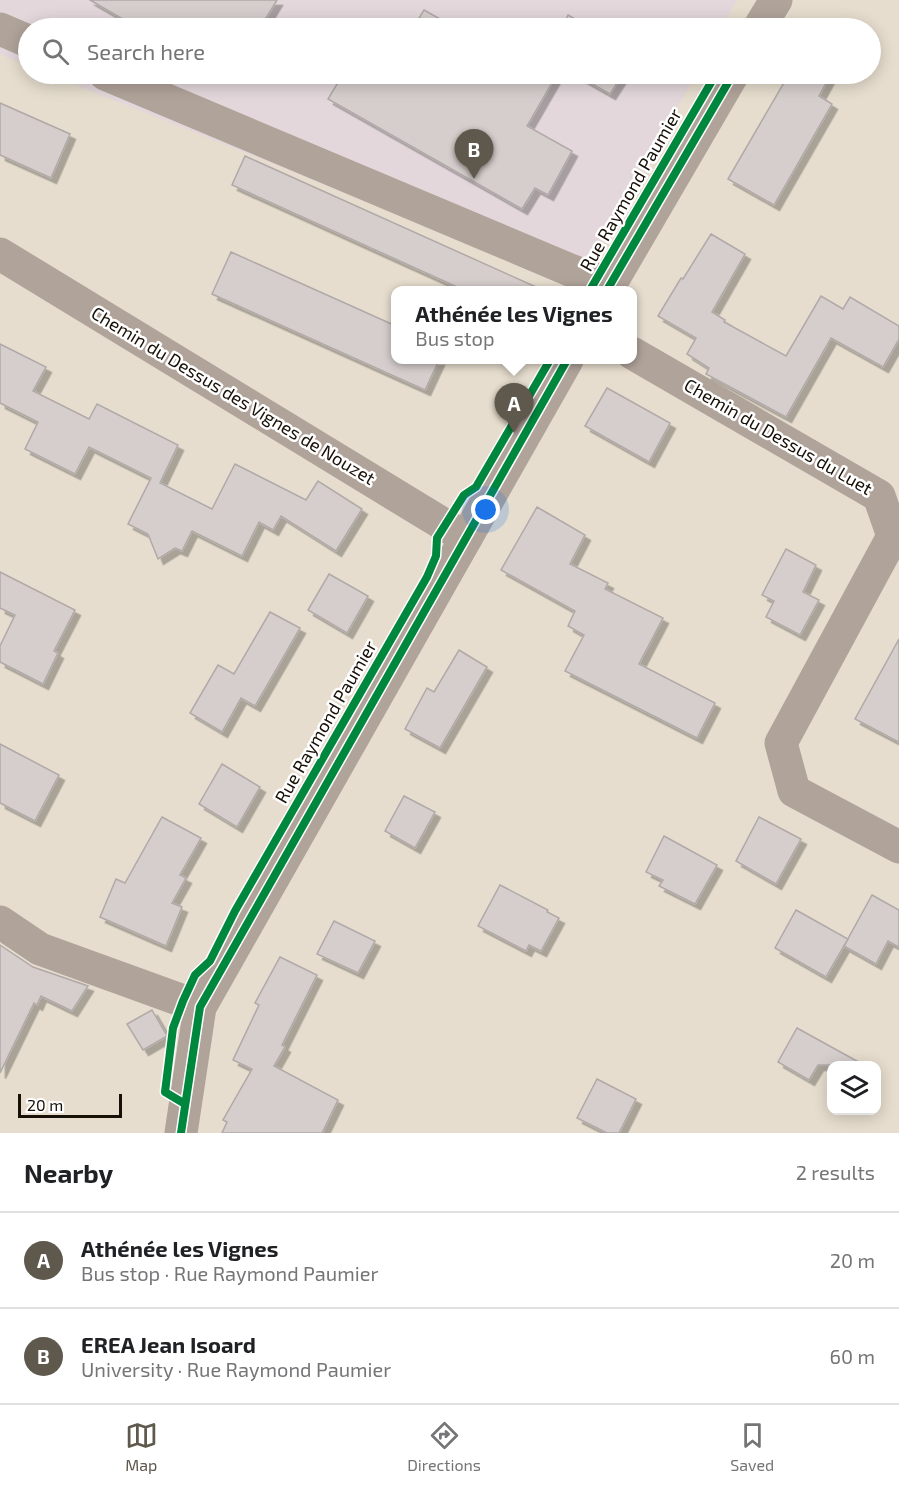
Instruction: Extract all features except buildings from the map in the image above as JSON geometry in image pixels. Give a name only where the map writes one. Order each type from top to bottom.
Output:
[{"type":"street","points":[[765,18],[776,0]]},
{"type":"street","points":[[0,29],[18,37]]},
{"type":"street","points":[[129,84],[605,286]]},
{"type":"street","name":"Rue Raymond Paumier","points":[[610,286],[727,84]]},
{"type":"street","name":"Chemin du Dessus des Vignes de Nouzet","points":[[0,254],[466,538]]},
{"type":"street","name":"Chemin du Dessus du Luet","points":[[637,355],[879,496],[893,536],[781,743],[794,791],[899,848]]},
{"type":"street","name":"Rue Raymond Paumier","points":[[181,1133],[200,1007],[565,364]]},
{"type":"street","points":[[0,921],[40,949],[200,1007]]},
{"type":"shaded area","points":[[0,0],[737,0],[727,18],[18,18],[18,62],[0,54]]},
{"type":"shaded area","points":[[73,84],[690,84],[577,285]]},
{"type":"cycle path","points":[[592,286],[710,84]]},
{"type":"cycle path","points":[[609,286],[727,84]]},
{"type":"cycle path","points":[[185,1104],[165,1092],[173,1028],[195,975],[210,961],[235,911],[427,577],[436,556],[437,538],[464,495],[476,487],[548,364]]},
{"type":"cycle path","points":[[181,1133],[200,1007],[565,364]]},
{"type":"place","name":"EREA Jean Isoard","points":[[474,179]]},
{"type":"place","name":"Athénée les Vignes","points":[[514,433]]}]
